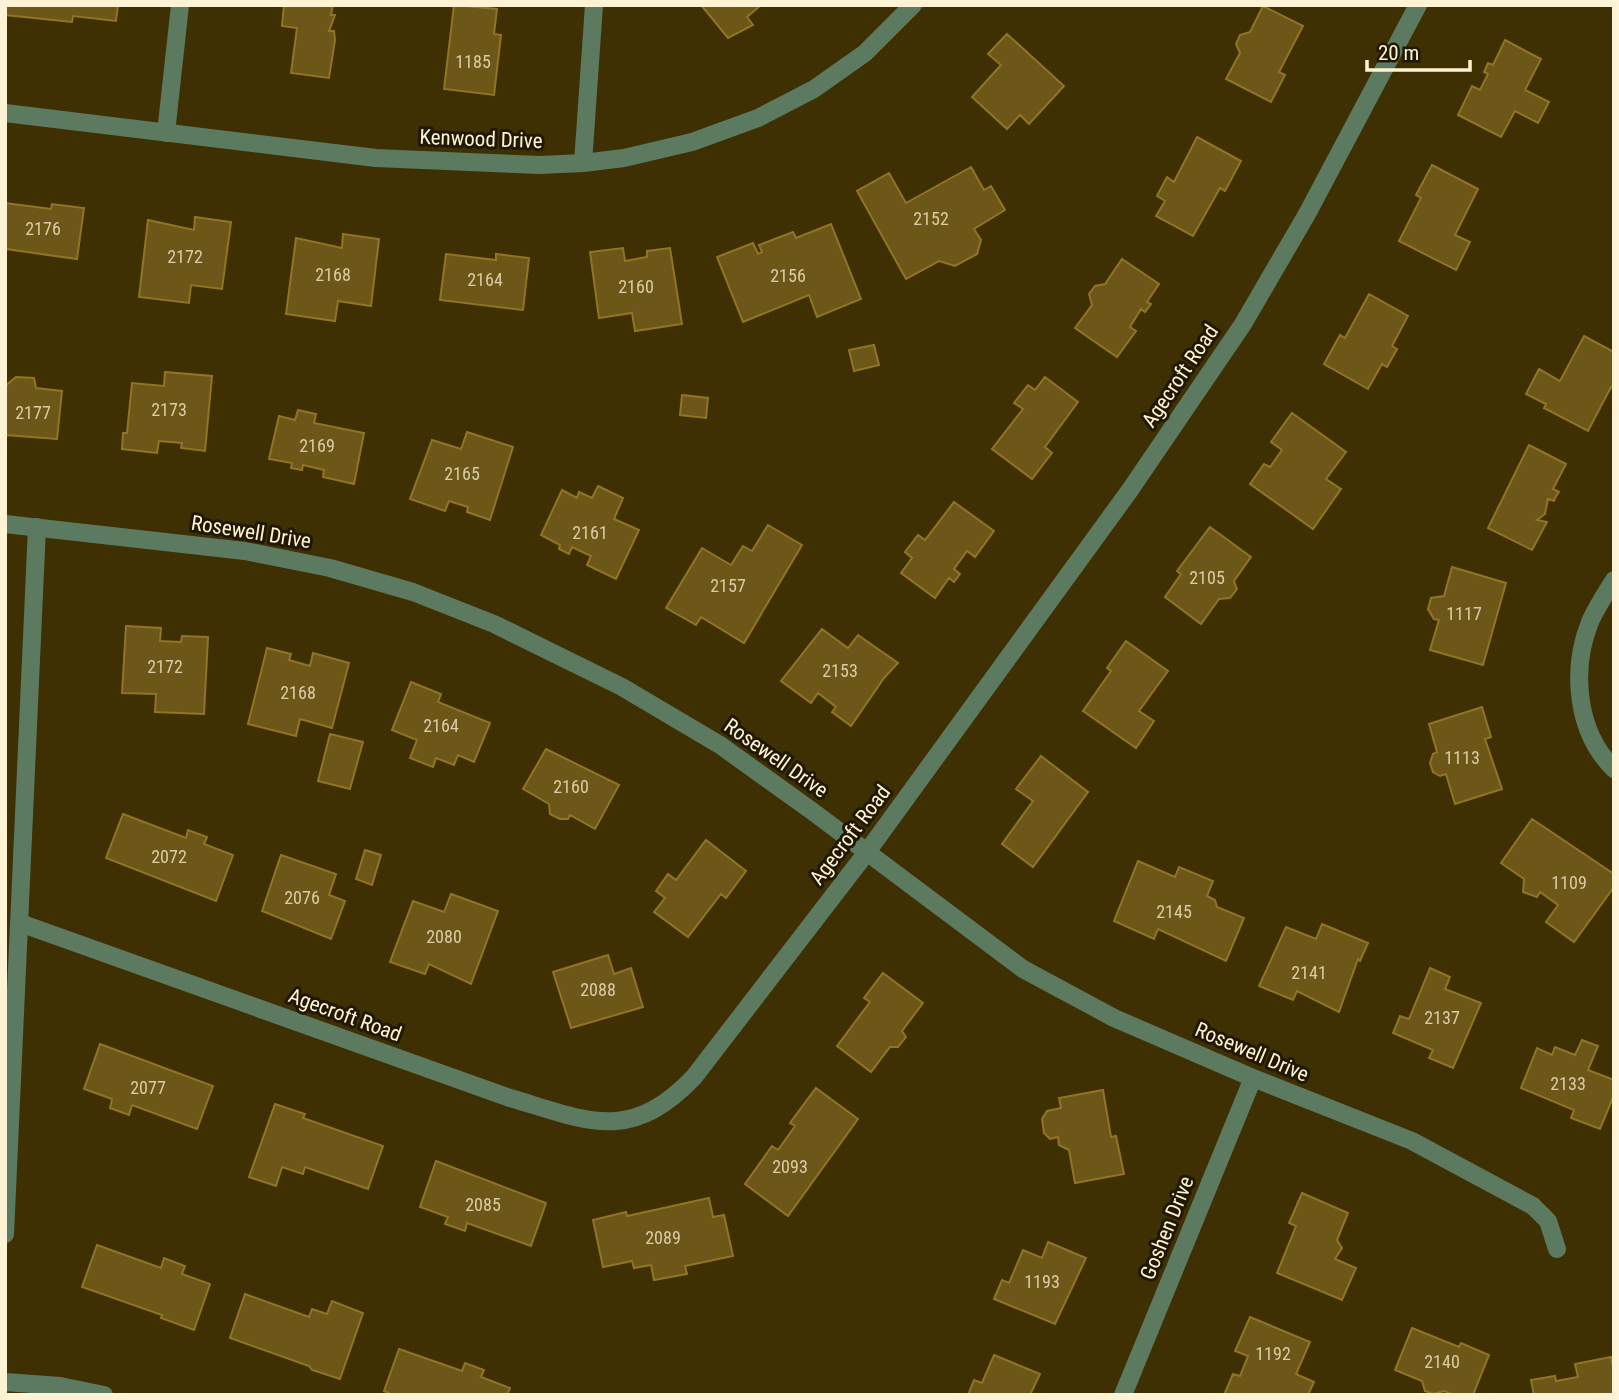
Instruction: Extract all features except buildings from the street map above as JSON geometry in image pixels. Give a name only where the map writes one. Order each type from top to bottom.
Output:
[{"type":"street","points":[[166,133],[180,5]]},
{"type":"street","points":[[583,163],[594,5]]},
{"type":"street","name":"Kenwood Drive","points":[[5,113],[376,158],[540,165],[583,163],[624,158],[692,142],[758,118],[814,89],[865,53],[913,5]]},
{"type":"street","name":"Agecroft Road","points":[[20,923],[510,1098],[592,1122],[621,1122],[650,1113],[676,1096],[694,1077],[867,852],[1130,490],[1243,324],[1307,214],[1418,5]]},
{"type":"street","name":"Rosewell Drive","points":[[5,524],[245,551],[330,568],[413,592],[494,624],[622,687],[720,745],[1023,969],[1114,1018],[1252,1078],[1412,1141],[1533,1206],[1548,1221],[1557,1249]]},
{"type":"street","points":[[5,1234],[37,527]]},
{"type":"street","points":[[1614,580],[1590,622],[1581,654],[1579,687],[1585,720],[1595,744],[1614,769]]},
{"type":"street","name":"Goshen Drive","points":[[1124,1395],[1252,1078]]},
{"type":"street","points":[[5,1382],[60,1386],[104,1395]]}]
